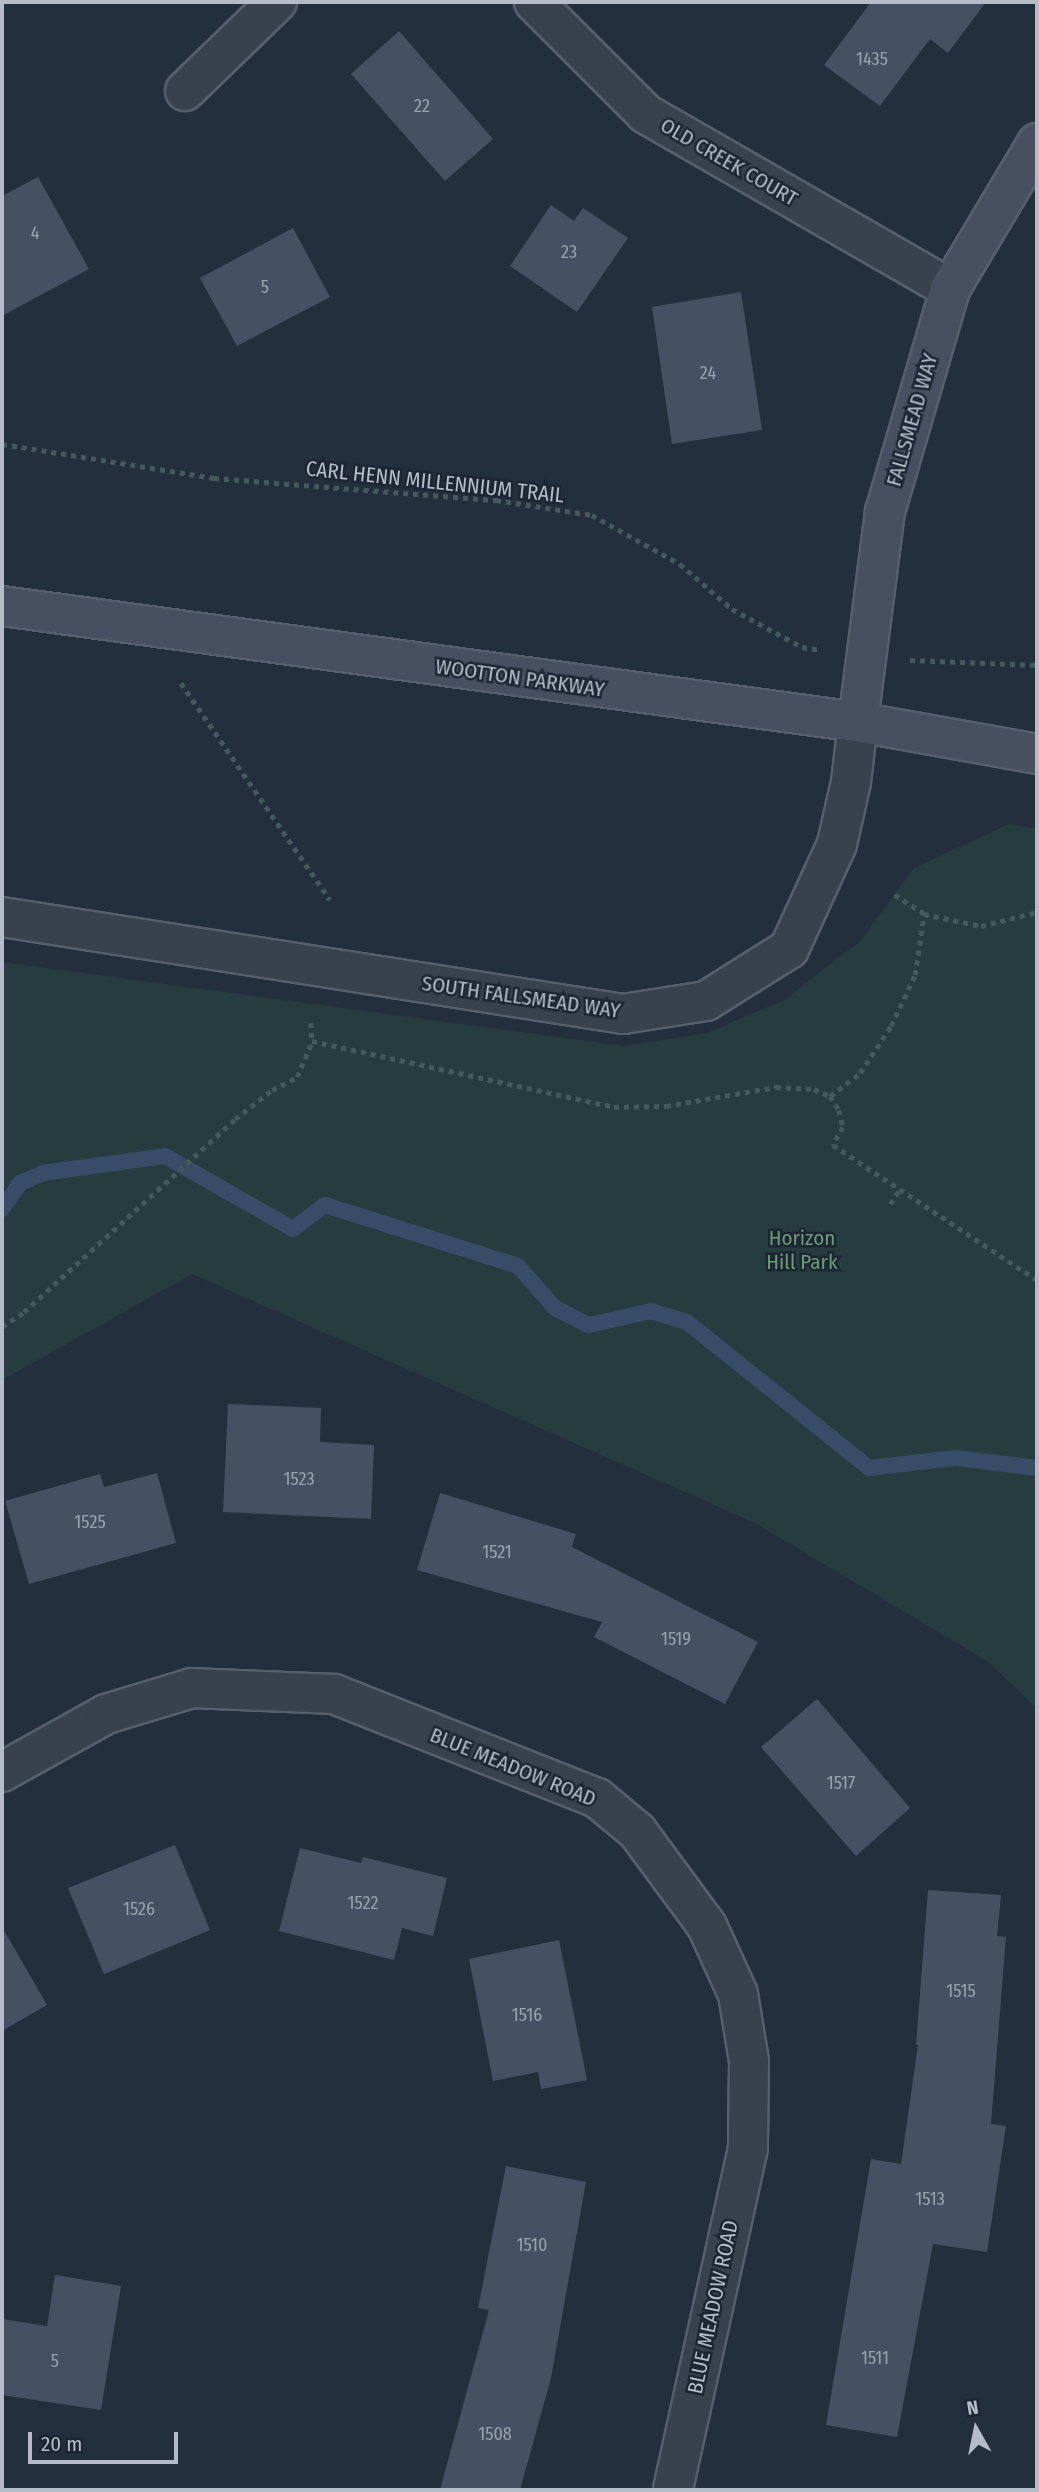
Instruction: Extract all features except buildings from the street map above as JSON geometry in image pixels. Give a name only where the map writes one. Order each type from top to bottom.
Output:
[{"type":"main road","name":"FALLSMEAD WAY","points":[[858,722],[885,512],[950,289],[1037,143]]},
{"type":"main road","name":"WOOTTON PARKWAY","points":[[2,606],[858,722],[1037,754]]},
{"type":"street","points":[[185,91],[277,2]]},
{"type":"street","name":"OLD CREEK COURT","points":[[534,2],[646,114],[950,289]]},
{"type":"street","name":"SOUTH FALLSMEAD WAY","points":[[2,917],[623,1014],[706,1001],[789,949],[837,844],[850,782],[858,722]]},
{"type":"street","name":"BLUE MEADOW ROAD","points":[[2,1772],[106,1714],[192,1688],[334,1694],[597,1798],[637,1830],[707,1926],[738,1994],[749,2061],[748,2148],[673,2490]]},
{"type":"path","name":"CARL HENN MILLENNIUM TRAIL","points":[[2,443],[214,478],[496,500],[592,515],[680,564],[732,609],[802,647],[936,663],[1037,666]]},
{"type":"path","points":[[181,683],[330,900]]},
{"type":"path","points":[[890,892],[924,914],[981,926],[1037,912]]},
{"type":"path","points":[[830,1096],[860,1073],[891,1026],[915,975],[924,914]]},
{"type":"path","points":[[2,1327],[24,1312],[235,1119],[272,1090],[297,1077],[312,1041],[310,1023]]},
{"type":"path","points":[[312,1041],[614,1107],[666,1106],[776,1087],[814,1089],[830,1096],[839,1110],[843,1127],[833,1145],[1037,1280]]},
{"type":"path","points":[[890,1204],[900,1189]]},
{"type":"green space","name":"Horizon Hill Park","points":[[1009,824],[1037,829],[1037,1709],[989,1662],[755,1523],[192,1274],[2,1380],[2,962],[625,1046],[707,1033],[784,1000],[860,941],[914,868]]},
{"type":"waterway","points":[[2,1209],[20,1183],[43,1173],[165,1156],[293,1229],[325,1205],[518,1266],[555,1308],[589,1325],[651,1311],[687,1322],[869,1468],[956,1458],[1037,1468]]}]
